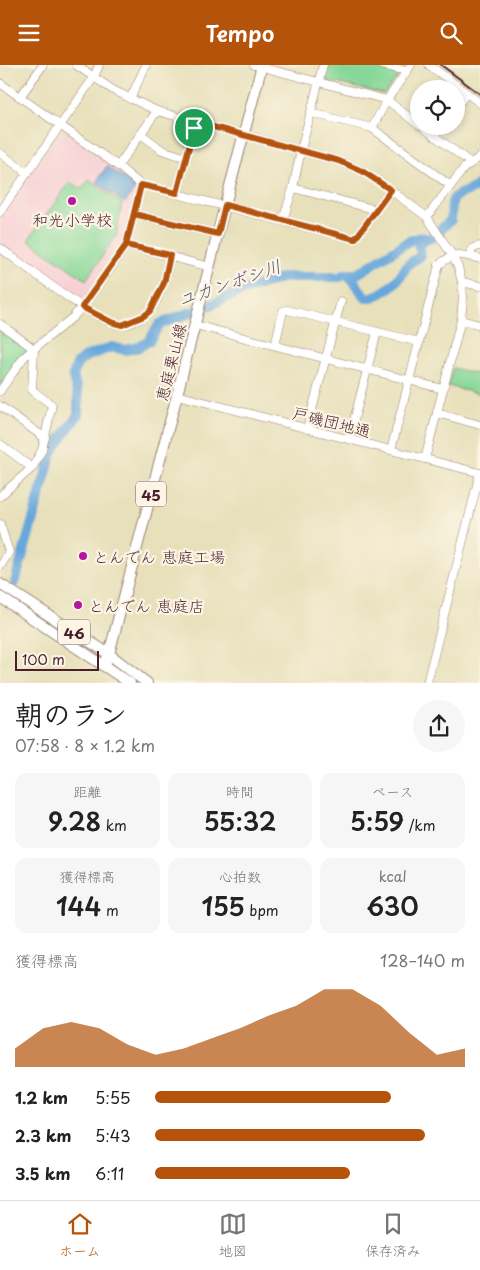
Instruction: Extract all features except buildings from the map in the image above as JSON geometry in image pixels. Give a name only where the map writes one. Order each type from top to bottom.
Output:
[{"type":"main road","name":"恵庭栗山線","points":[[104,665],[109,655],[225,205],[244,135],[266,67]]},
{"type":"main road","name":"46","points":[[0,584],[109,655],[141,681]]},
{"type":"main road","name":"46","points":[[0,597],[130,683]]},
{"type":"street","points":[[20,97],[42,65]]},
{"type":"street","points":[[76,65],[130,99],[157,111],[301,150],[355,167],[391,190],[427,217],[458,267],[463,297],[461,320],[426,459]]},
{"type":"street","points":[[0,211],[94,77],[99,65]]},
{"type":"street","points":[[130,99],[146,65]]},
{"type":"street","points":[[283,220],[293,188],[323,65]]},
{"type":"street","points":[[372,128],[387,100],[409,68],[382,65]]},
{"type":"street","points":[[430,65],[480,103]]},
{"type":"street","points":[[266,67],[387,100],[410,117]]},
{"type":"street","points":[[0,83],[141,185],[355,239],[391,190]]},
{"type":"street","points":[[118,167],[157,111]]},
{"type":"street","points":[[311,113],[372,128],[451,186]]},
{"type":"street","points":[[177,193],[195,122]]},
{"type":"street","points":[[141,134],[162,150],[187,158]]},
{"type":"street","points":[[434,136],[470,163]]},
{"type":"street","points":[[0,153],[27,173]]},
{"type":"street","points":[[427,217],[464,168],[480,157]]},
{"type":"street","points":[[0,391],[24,357],[73,317],[82,307],[126,245],[141,185]]},
{"type":"street","points":[[293,188],[377,211]]},
{"type":"street","points":[[134,214],[218,234]]},
{"type":"street","points":[[126,245],[210,267]]},
{"type":"street","points":[[469,256],[473,248],[480,246]]},
{"type":"street","points":[[0,248],[82,307],[111,322],[122,325],[144,316],[150,311],[164,283],[170,255]]},
{"type":"street","points":[[391,451],[439,265],[452,255],[458,253],[480,259]]},
{"type":"street","points":[[462,282],[480,287]]},
{"type":"street","points":[[307,429],[334,321],[341,301]]},
{"type":"street","points":[[275,345],[283,311],[287,310],[419,342]]},
{"type":"street","points":[[461,320],[480,325]]},
{"type":"street","points":[[195,323],[325,360],[443,389]]},
{"type":"street","points":[[0,324],[34,349]]},
{"type":"street","points":[[349,439],[377,332]]},
{"type":"street","points":[[0,496],[32,467],[42,450],[46,438],[52,405],[32,390],[34,349]]},
{"type":"street","name":"戸磯団地通","points":[[177,395],[480,473]]},
{"type":"street","points":[[0,406],[46,438]]},
{"type":"street","points":[[437,413],[480,425]]},
{"type":"street","points":[[0,444],[32,467]]},
{"type":"street","points":[[427,683],[480,473]]},
{"type":"street","points":[[0,524],[9,552],[0,567]]},
{"type":"shaded area","name":"和光小学校","points":[[62,129],[138,186],[121,239],[83,301],[80,301],[0,244],[0,217]]},
{"type":"green space","points":[[328,65],[369,65],[398,72],[399,75],[384,94],[324,80]]},
{"type":"green space","points":[[89,180],[122,203],[116,236],[86,280],[28,240],[70,182],[82,189]]},
{"type":"green space","points":[[0,328],[30,349],[0,386]]},
{"type":"green space","points":[[453,368],[480,375],[480,394],[448,386]]},
{"type":"water","points":[[107,166],[136,187],[125,203],[96,182]]},
{"type":"waterway","name":"ユカンボシ川","points":[[15,582],[54,448],[78,415],[78,396],[73,375],[77,364],[85,357],[112,347],[125,350],[139,347],[149,341],[160,324],[213,304],[243,290],[285,277],[340,277],[345,274],[353,280],[366,298],[382,293],[391,286],[411,262],[420,256],[419,246],[451,220],[454,199],[480,183]]},
{"type":"waterway","points":[[345,274],[357,274],[409,241],[422,237],[426,239]]},
{"type":"railway","points":[[441,65],[480,94]]},
{"type":"place","name":"和光小学校","points":[[72,201]]},
{"type":"place","name":"とんでん 恵庭工場","points":[[83,556]]},
{"type":"place","name":"とんでん 恵庭店","points":[[78,605]]},
{"type":"route","points":[[194,128],[177,193],[141,185],[126,245],[170,255],[164,283],[150,311],[144,316],[122,325],[111,322],[82,307],[126,245],[134,214],[218,234],[225,205],[355,239],[391,190],[355,167],[339,161],[195,122],[194,128]]}]
